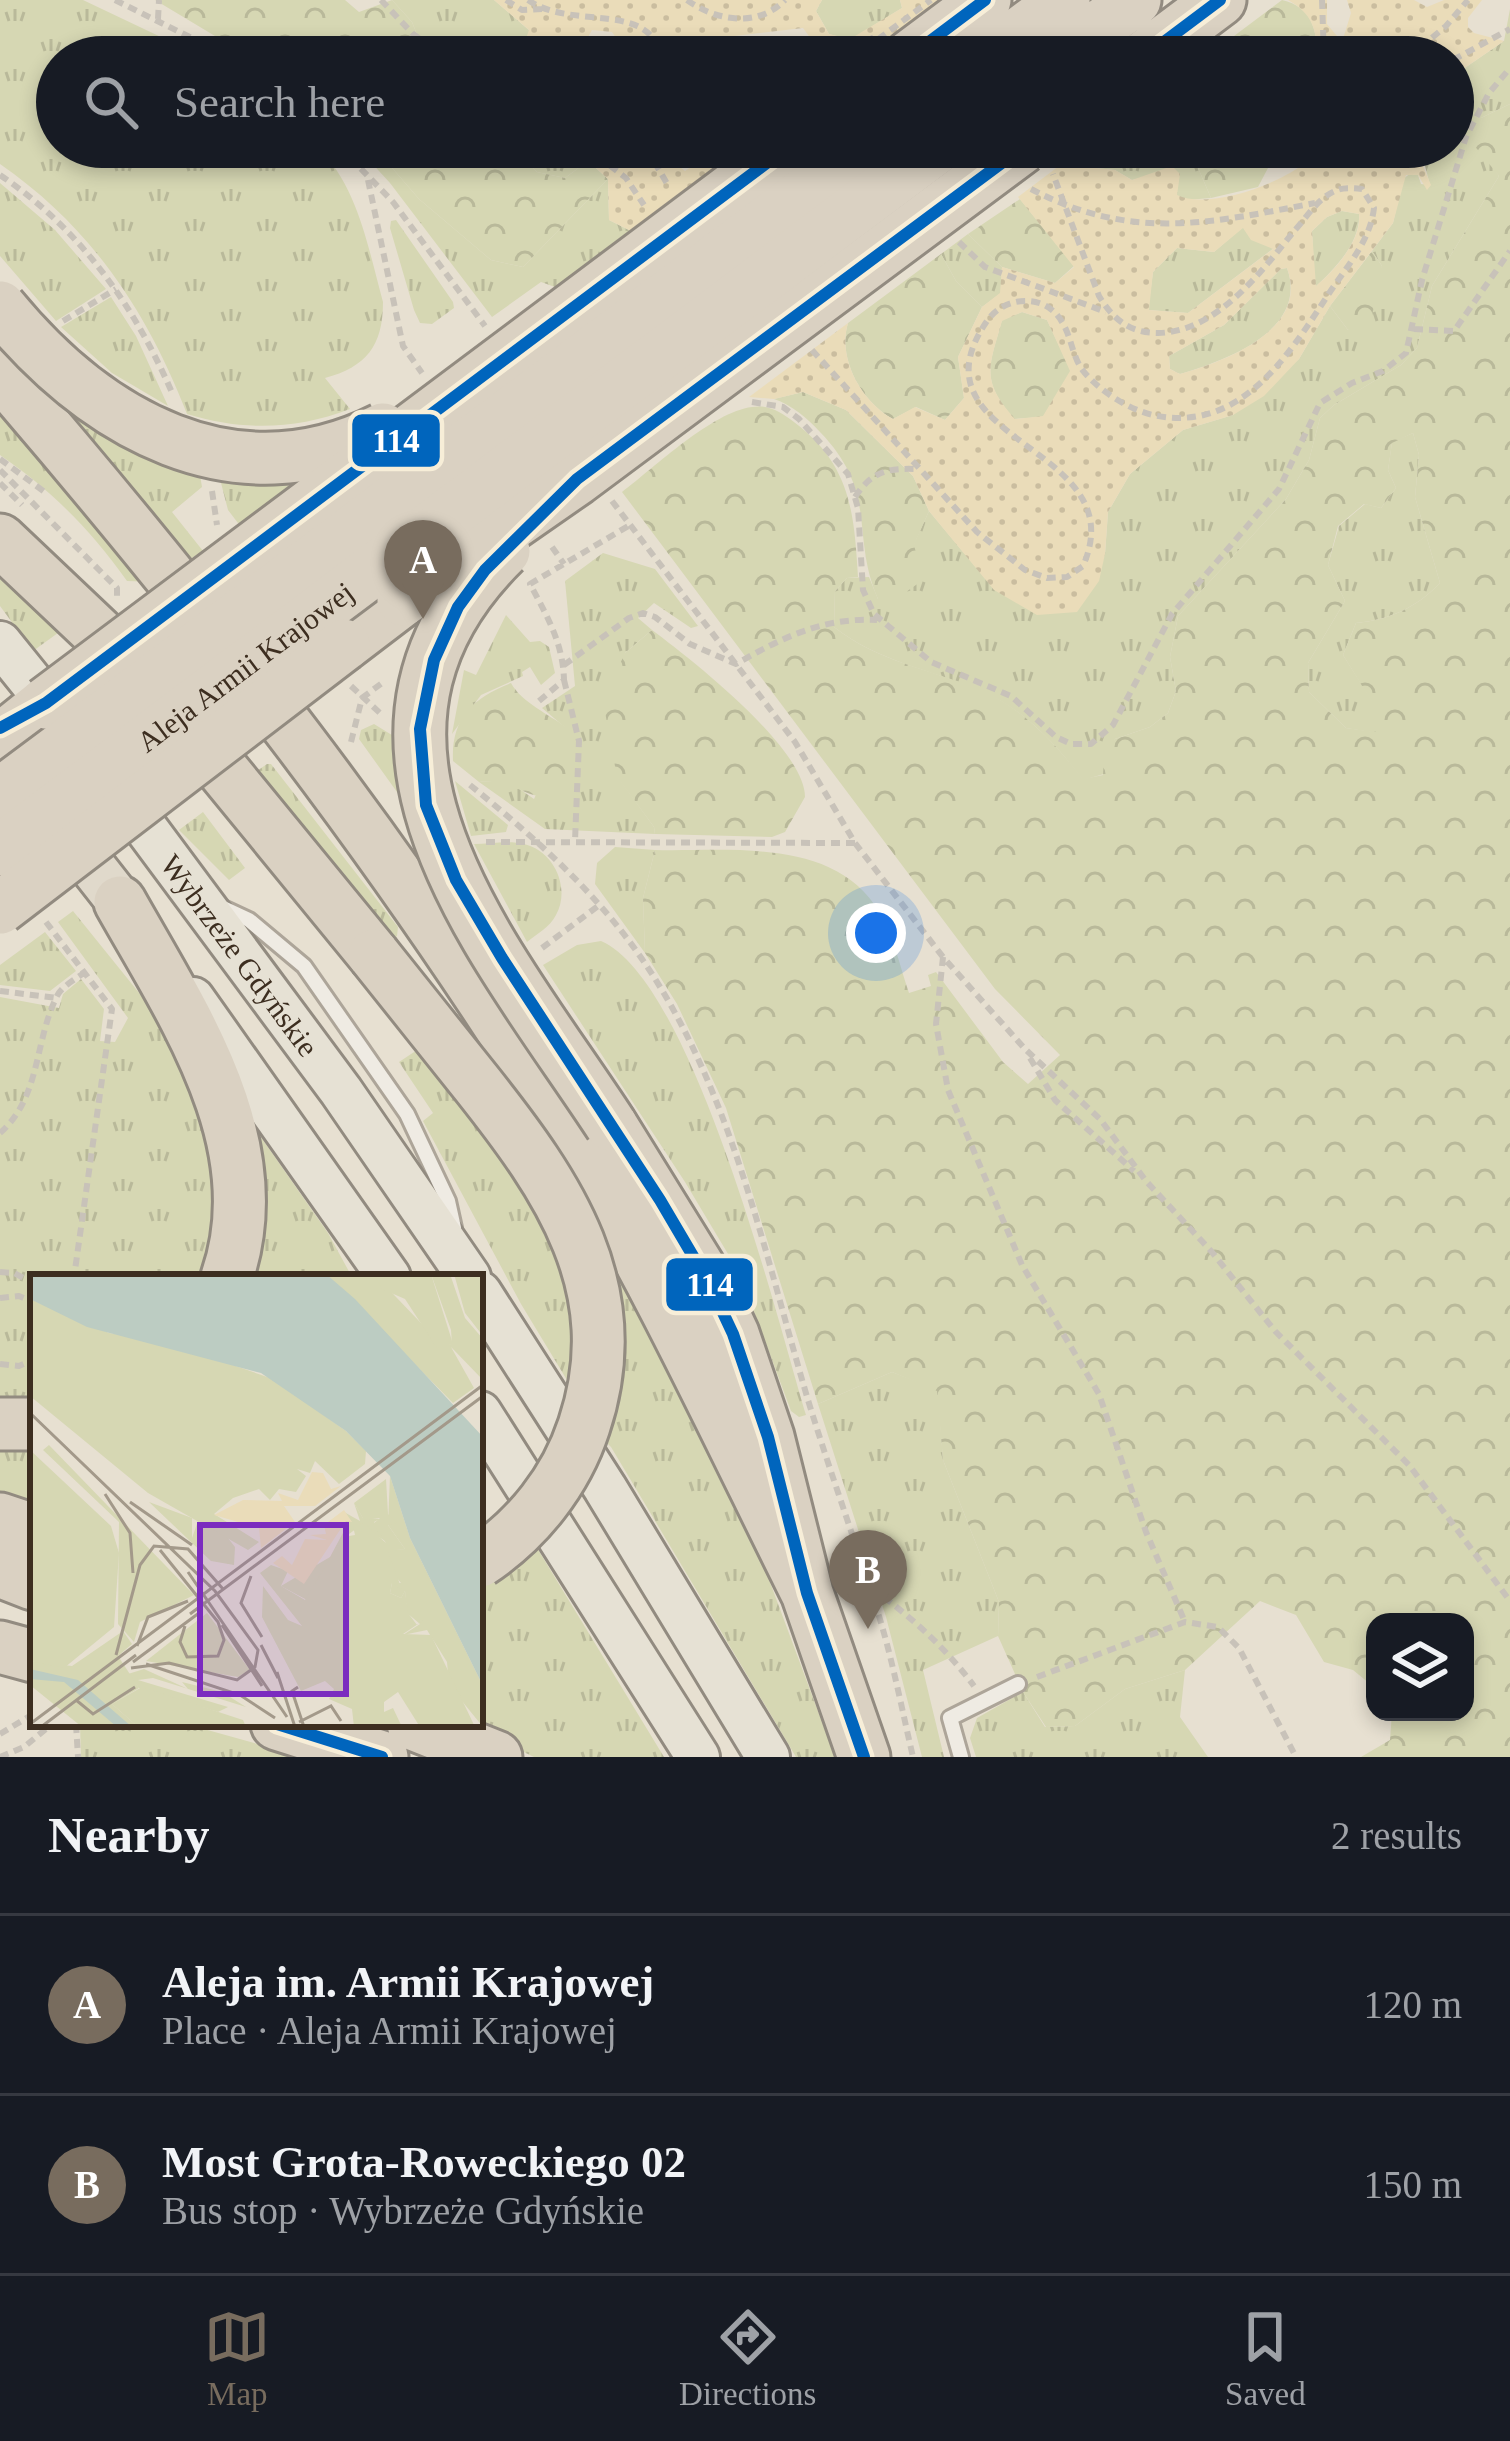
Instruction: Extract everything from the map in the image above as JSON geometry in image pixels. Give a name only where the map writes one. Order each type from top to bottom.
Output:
[{"type":"highway","points":[[937,36],[985,0]]},
{"type":"highway","points":[[1016,36],[1064,0]]},
{"type":"highway","points":[[1086,36],[1135,0]]},
{"type":"highway","points":[[1172,36],[1220,0]]},
{"type":"highway","points":[[772,168],[560,446],[452,618],[424,694],[420,766],[426,805],[456,880],[710,1285],[733,1334],[768,1436],[807,1593],[864,1757]]},
{"type":"highway","points":[[21,913],[403,600],[845,168]]},
{"type":"highway","points":[[0,308],[68,379],[117,417],[171,441],[236,457],[284,458],[368,436],[560,446],[911,168]]},
{"type":"highway","points":[[0,728],[560,446],[1034,170]]},
{"type":"highway","points":[[3,377],[265,696],[435,928],[569,1136],[654,1286],[807,1593]]},
{"type":"highway","name":"Aleja Armii Krajowej","points":[[0,794],[560,446]]},
{"type":"highway","name":"Aleja Armii Krajowej","points":[[0,850],[560,446]]},
{"type":"highway","points":[[0,541],[153,685],[532,1154],[578,1236],[596,1302],[599,1350],[579,1442],[565,1471],[534,1513],[513,1538],[483,1560]]},
{"type":"highway","points":[[0,740],[46,703]]},
{"type":"highway","points":[[0,750],[120,902],[179,1008],[231,1127],[242,1197],[240,1227],[227,1274]]},
{"type":"highway","points":[[0,1519],[30,1530]]},
{"type":"highway","points":[[0,1571],[30,1583]]},
{"type":"highway","points":[[287,1727],[382,1757]]},
{"type":"highway","points":[[420,1727],[496,1757]]},
{"type":"main road","name":"Wybrzeże Gdyńskie","points":[[0,643],[201,898],[467,1274]]},
{"type":"main road","points":[[120,902],[387,1274]]},
{"type":"main road","name":"Wybrzeże Gdyńskie","points":[[483,1299],[605,1488],[768,1757]]},
{"type":"main road","points":[[483,1418],[698,1757]]},
{"type":"lane","points":[[961,1757],[950,1718],[1018,1684]]},
{"type":"path","points":[[115,0],[190,36]]},
{"type":"path","points":[[158,19],[159,0]]},
{"type":"path","points":[[381,0],[415,36]]},
{"type":"path","points":[[506,0],[522,10],[598,8]]},
{"type":"path","points":[[528,0],[547,9]]},
{"type":"path","points":[[688,0],[709,13],[743,19],[761,16],[785,0]]},
{"type":"path","points":[[882,36],[931,0]]},
{"type":"path","points":[[1322,0],[1323,36]]},
{"type":"path","points":[[1434,36],[1468,0]]},
{"type":"path","points":[[645,19],[655,36]]},
{"type":"path","points":[[1474,49],[1510,29]]},
{"type":"path","points":[[1474,122],[1510,68]]},
{"type":"path","points":[[613,168],[644,205]]},
{"type":"path","points":[[658,168],[670,189]]},
{"type":"path","points":[[744,403],[763,401],[783,407],[800,419],[848,474],[855,497],[863,590],[881,620],[931,662],[1011,696],[1056,737],[1082,746],[1101,739],[1113,725],[1172,614],[1279,490],[1320,403],[1406,353],[1422,280],[1456,168]]},
{"type":"path","points":[[1034,170],[1060,200],[1110,314]]},
{"type":"path","points":[[1034,170],[1060,200],[1133,225],[1192,224],[1319,202]]},
{"type":"path","points":[[0,175],[54,217],[116,290],[146,340],[180,414]]},
{"type":"path","points":[[807,344],[977,532],[1025,570],[1047,578],[1067,577],[1083,566],[1089,552],[1088,502],[1077,486],[994,422],[979,404],[971,368],[976,339],[989,316],[1013,302],[1045,305],[1060,318],[1083,371],[1107,393],[1154,415],[1180,417],[1213,411],[1259,385],[1289,356],[1366,240],[1374,208],[1362,189],[1335,191],[1319,202],[1261,272],[1197,325],[1177,331],[1140,332],[1068,295],[985,267],[958,236],[941,246]]},
{"type":"path","points":[[1414,329],[1454,331],[1510,251]]},
{"type":"path","points":[[855,497],[879,471],[920,469]]},
{"type":"path","points":[[0,470],[117,588],[117,602]]},
{"type":"path","points":[[207,478],[216,500],[217,533]]},
{"type":"path","points":[[574,841],[579,741],[558,638],[530,584],[631,525]]},
{"type":"path","points":[[543,547],[556,536]]},
{"type":"path","points":[[564,665],[643,613],[690,644],[736,664],[826,622],[881,620]]},
{"type":"path","points":[[350,745],[362,698],[388,679]]},
{"type":"path","points":[[539,701],[564,680]]},
{"type":"path","points":[[347,682],[380,713]]},
{"type":"path","points":[[468,784],[539,840],[598,906],[641,958],[691,1040],[732,1146],[869,1586],[914,1757]]},
{"type":"path","points":[[476,842],[855,843],[943,957],[1025,1049],[1100,1119],[1146,1181],[1275,1331],[1409,1465],[1510,1600]]},
{"type":"path","points":[[535,954],[598,906]]},
{"type":"path","points":[[21,913],[85,972],[112,1009],[74,1274]]},
{"type":"path","points":[[943,957],[936,1024],[948,1090],[1022,1265],[1099,1394],[1146,1532],[1185,1622]]},
{"type":"path","points":[[0,1133],[26,1101],[57,998],[85,972]]},
{"type":"path","points":[[0,991],[57,998]]},
{"type":"path","points":[[1025,1049],[1054,1100],[1146,1181]]},
{"type":"path","points":[[0,1272],[30,1281]]},
{"type":"path","points":[[0,1298],[19,1296],[30,1301]]},
{"type":"path","points":[[0,1364],[19,1366],[30,1361]]},
{"type":"path","points":[[869,1586],[944,1649],[983,1700]]},
{"type":"path","points":[[1018,1684],[1185,1622],[1218,1627],[1239,1648],[1296,1757]]},
{"type":"path","points":[[0,1734],[30,1716]]},
{"type":"path","points":[[0,1757],[24,1747],[48,1727]]},
{"type":"path","points":[[76,1727],[78,1757]]},
{"type":"green space","points":[[0,0],[83,0],[159,36],[36,36],[36,168],[335,168],[353,200],[383,302],[380,331],[369,352],[351,368],[325,378],[350,409],[269,426],[187,414],[154,340],[113,274],[62,215],[0,164]]},
{"type":"green space","points":[[155,0],[345,0],[359,12],[392,0],[418,36],[215,36]]},
{"type":"green space","points":[[392,0],[494,0],[530,31],[528,36],[418,36]]},
{"type":"green space","points":[[822,0],[900,0],[902,8],[856,36],[829,34],[816,11]]},
{"type":"green space","points":[[1282,0],[1306,14],[1316,36],[1234,36]]},
{"type":"green space","points":[[1510,9],[1510,104],[1481,118],[1491,163],[1499,176],[1432,286],[1417,348],[1401,365],[1320,418],[1309,460],[1286,499],[1178,616],[1170,657],[1176,691],[1168,713],[1150,727],[1115,739],[1104,774],[1083,780],[1049,740],[1009,706],[886,656],[834,627],[835,591],[847,578],[869,577],[878,599],[913,546],[929,511],[995,590],[1105,554],[1108,512],[1130,474],[1183,430],[1233,415],[1299,359],[1330,306],[1348,330],[1382,266],[1372,251],[1393,223],[1403,179],[1411,173],[1418,175],[1421,184],[1430,185],[1426,168],[1474,168],[1474,62],[1504,41]]},
{"type":"green space","points":[[1510,104],[1510,1757],[1361,1757],[1390,1740],[1391,1721],[1474,1721],[1474,1613],[1366,1613],[1366,1681],[1353,1670],[1324,1662],[1296,1615],[1260,1601],[1185,1670],[1125,1689],[1075,1726],[1046,1727],[1023,1692],[998,1636],[999,1602],[943,1460],[937,1391],[892,1372],[818,1404],[726,1108],[677,1004],[645,953],[643,898],[655,850],[779,853],[836,871],[860,888],[880,913],[909,993],[931,986],[928,975],[936,972],[1003,1062],[1028,1084],[1060,1055],[995,989],[622,492],[719,419],[752,407],[780,413],[813,438],[846,491],[858,577],[847,578],[835,591],[834,627],[886,656],[994,697],[1036,727],[1083,779],[1103,775],[1104,756],[1115,739],[1150,727],[1168,713],[1176,691],[1170,657],[1178,616],[1286,499],[1309,460],[1320,418],[1401,365],[1417,348],[1432,286],[1499,176],[1474,145],[1481,118]],"holes":[[[1413,433],[1419,455],[1415,497],[1440,583],[1401,611],[1356,623],[1343,655],[1380,715],[1376,732],[1346,728],[1309,692],[1308,663],[1345,601],[1328,565],[1338,526],[1364,504],[1381,508],[1396,488],[1388,470],[1392,443]]]},
{"type":"green space","points":[[376,168],[392,168],[419,199],[491,260],[523,267],[608,179],[609,220],[635,233],[555,287],[541,282],[492,317]]},
{"type":"green space","points":[[392,168],[533,168],[565,178],[579,168],[596,168],[608,179],[523,267],[491,260],[419,199]]},
{"type":"green space","points":[[533,168],[579,168],[565,178]]},
{"type":"green space","points":[[1096,168],[1198,168],[1211,198],[1187,200],[1177,196],[1177,185],[1153,175],[1132,180],[1115,170]]},
{"type":"green space","points":[[1198,168],[1268,168],[1258,187],[1211,198]]},
{"type":"green space","points":[[0,183],[55,230],[106,289],[56,321],[0,256]]},
{"type":"green space","points":[[1020,199],[1074,266],[1055,283],[1002,267],[968,234]]},
{"type":"green space","points":[[1342,211],[1359,214],[1356,235],[1338,264],[1315,287],[1312,231]]},
{"type":"green space","points":[[396,220],[453,302],[454,308],[432,324],[420,323],[414,310],[390,228]]},
{"type":"green space","points":[[1243,227],[1274,248],[1188,313],[1148,310],[1153,272],[1177,248],[1214,252]]},
{"type":"green space","points":[[968,234],[1002,267],[1001,293],[982,307],[956,281],[941,254]]},
{"type":"green space","points":[[1372,251],[1382,266],[1372,316],[1348,330],[1330,306]]},
{"type":"green space","points":[[941,254],[956,281],[982,307],[958,357],[964,398],[945,420],[916,407],[893,419],[871,402],[855,378],[846,351],[848,323]]},
{"type":"green space","points":[[1287,268],[1291,290],[1286,309],[1259,339],[1199,368],[1180,374],[1170,369],[1169,356],[1224,325]]},
{"type":"green space","points":[[111,297],[136,336],[168,406],[112,373],[61,327]]},
{"type":"green space","points":[[1022,312],[1047,320],[1071,371],[1043,417],[1014,419],[996,393],[990,372],[1002,320]]},
{"type":"green space","points":[[47,389],[118,442],[200,475],[202,487],[172,512],[203,551],[179,566]]},
{"type":"green space","points":[[803,392],[846,410],[913,476],[929,511],[914,545],[923,580],[889,604],[878,599],[870,576],[850,475],[815,427],[774,399]]},
{"type":"green space","points":[[0,404],[156,582],[127,581],[69,512],[0,455]]},
{"type":"green space","points":[[1413,433],[1419,455],[1415,497],[1440,583],[1401,611],[1356,623],[1343,655],[1381,715],[1377,733],[1346,728],[1309,692],[1308,663],[1345,601],[1328,565],[1339,526],[1365,504],[1381,508],[1396,488],[1388,470],[1392,442]]},
{"type":"green space","points":[[308,478],[241,527],[228,510],[220,479]]},
{"type":"green space","points":[[603,553],[655,569],[698,626],[691,628],[654,603],[638,618],[652,630],[625,653],[617,776],[655,834],[545,829],[479,782],[508,781],[534,799],[567,729],[542,708],[575,686],[565,581]]},
{"type":"green space","points":[[0,564],[69,625],[33,651],[0,606]]},
{"type":"green space","points":[[506,615],[530,642],[549,647],[555,673],[541,685],[530,667],[523,676],[481,695],[452,734],[464,670],[476,675]]},
{"type":"green space","points":[[652,630],[743,706],[787,754],[805,797],[785,832],[772,837],[655,834],[617,777],[603,701],[625,653]]},
{"type":"green space","points":[[511,683],[567,728],[569,777],[560,797],[479,782],[453,761],[456,733],[467,712]]},
{"type":"green space","points":[[374,724],[400,740],[407,806],[359,739],[361,730]]},
{"type":"green space","points":[[267,764],[398,927],[390,942],[254,773]]},
{"type":"green space","points":[[455,781],[508,825],[506,832],[471,836]]},
{"type":"green space","points":[[203,812],[245,868],[229,880],[179,830]]},
{"type":"green space","points":[[474,844],[524,844],[544,854],[557,872],[562,894],[556,915],[527,942]]},
{"type":"green space","points":[[615,847],[655,850],[643,898],[645,953],[595,884],[597,863]]},
{"type":"green space","points":[[73,911],[144,999],[197,1088],[221,1176],[207,1274],[30,1274],[30,1507],[0,1497],[0,997],[59,1008],[63,994],[81,979],[104,1009],[100,1041],[115,1042],[128,1018],[58,922]]},
{"type":"green space","points":[[45,932],[76,971],[50,991],[0,985],[0,965]]},
{"type":"green space","points":[[601,941],[635,969],[668,1018],[698,1082],[752,1232],[806,1415],[799,1417],[791,1411],[740,1274],[543,965],[577,945]]},
{"type":"green space","points":[[470,1015],[541,1122],[742,1507],[835,1757],[796,1757],[521,1304],[423,1121],[433,1113],[399,1062]]},
{"type":"green space","points":[[249,1120],[328,1233],[350,1274],[243,1274]]},
{"type":"green space","points":[[892,1372],[938,1390],[943,1460],[999,1602],[998,1636],[923,1670],[944,1757],[922,1757],[886,1617],[818,1404]]},
{"type":"green space","points":[[534,1543],[664,1757],[534,1757],[472,1727],[483,1727],[483,1584]]},
{"type":"green space","points":[[1185,1670],[1180,1717],[1208,1757],[976,1757],[970,1738],[977,1718],[1023,1692],[1045,1727],[1075,1726],[1125,1689]]},
{"type":"green space","points":[[80,1727],[197,1727],[304,1757],[81,1757]]},
{"type":"sand","points":[[494,0],[822,0],[816,11],[829,34],[837,36],[809,36],[803,28],[735,36],[615,36],[592,30],[589,36],[527,36],[529,30]]},
{"type":"sand","points":[[900,0],[946,0],[898,36],[855,36],[902,8]]},
{"type":"sand","points":[[1288,0],[1327,0],[1327,24],[1337,36],[1315,36],[1303,11]]},
{"type":"sand","points":[[1347,0],[1414,0],[1427,7],[1444,0],[1482,0],[1468,18],[1468,27],[1504,41],[1474,62],[1474,36],[1344,36],[1351,13]]},
{"type":"sand","points":[[596,168],[722,168],[635,233],[609,220],[608,179]]},
{"type":"sand","points":[[1056,168],[1115,170],[1132,180],[1174,168],[1180,174],[1177,195],[1192,199],[1254,189],[1298,168],[1424,168],[1431,185],[1427,190],[1418,175],[1406,175],[1393,223],[1330,306],[1299,359],[1264,396],[1233,415],[1183,430],[1130,474],[1108,512],[1099,581],[1077,612],[1037,615],[994,590],[929,511],[913,476],[846,410],[803,392],[774,399],[749,397],[848,323],[849,365],[871,402],[893,419],[915,407],[945,420],[964,398],[958,357],[982,307],[1000,293],[1002,267],[1055,283],[1074,267],[1018,197]],"holes":[[[1342,211],[1359,214],[1356,234],[1346,254],[1316,286],[1312,231]],[[1243,228],[1251,240],[1273,249],[1188,313],[1149,310],[1153,272],[1177,248],[1214,252]],[[1287,268],[1291,290],[1286,308],[1259,339],[1219,361],[1180,374],[1170,369],[1169,356],[1224,325]],[[1022,312],[1047,320],[1070,371],[1043,416],[1015,419],[996,394],[990,373],[1002,321]]]},
{"type":"transit line","name":"114","points":[[937,36],[985,0]]},
{"type":"transit line","name":"114","points":[[1172,36],[1220,0]]},
{"type":"transit line","name":"114","points":[[0,728],[46,703],[760,168]]},
{"type":"transit line","name":"114","points":[[864,1757],[807,1593],[768,1437],[733,1334],[660,1200],[456,880],[426,805],[420,729],[434,660],[458,607],[485,570],[577,479],[995,168]]},
{"type":"transit line","name":"114","points":[[287,1727],[382,1757]]},
{"type":"place","name":"Aleja im. Armii Krajowej","points":[[423,619]]},
{"type":"place","name":"Most Grota-Roweckiego 02","points":[[868,1629]]}]
